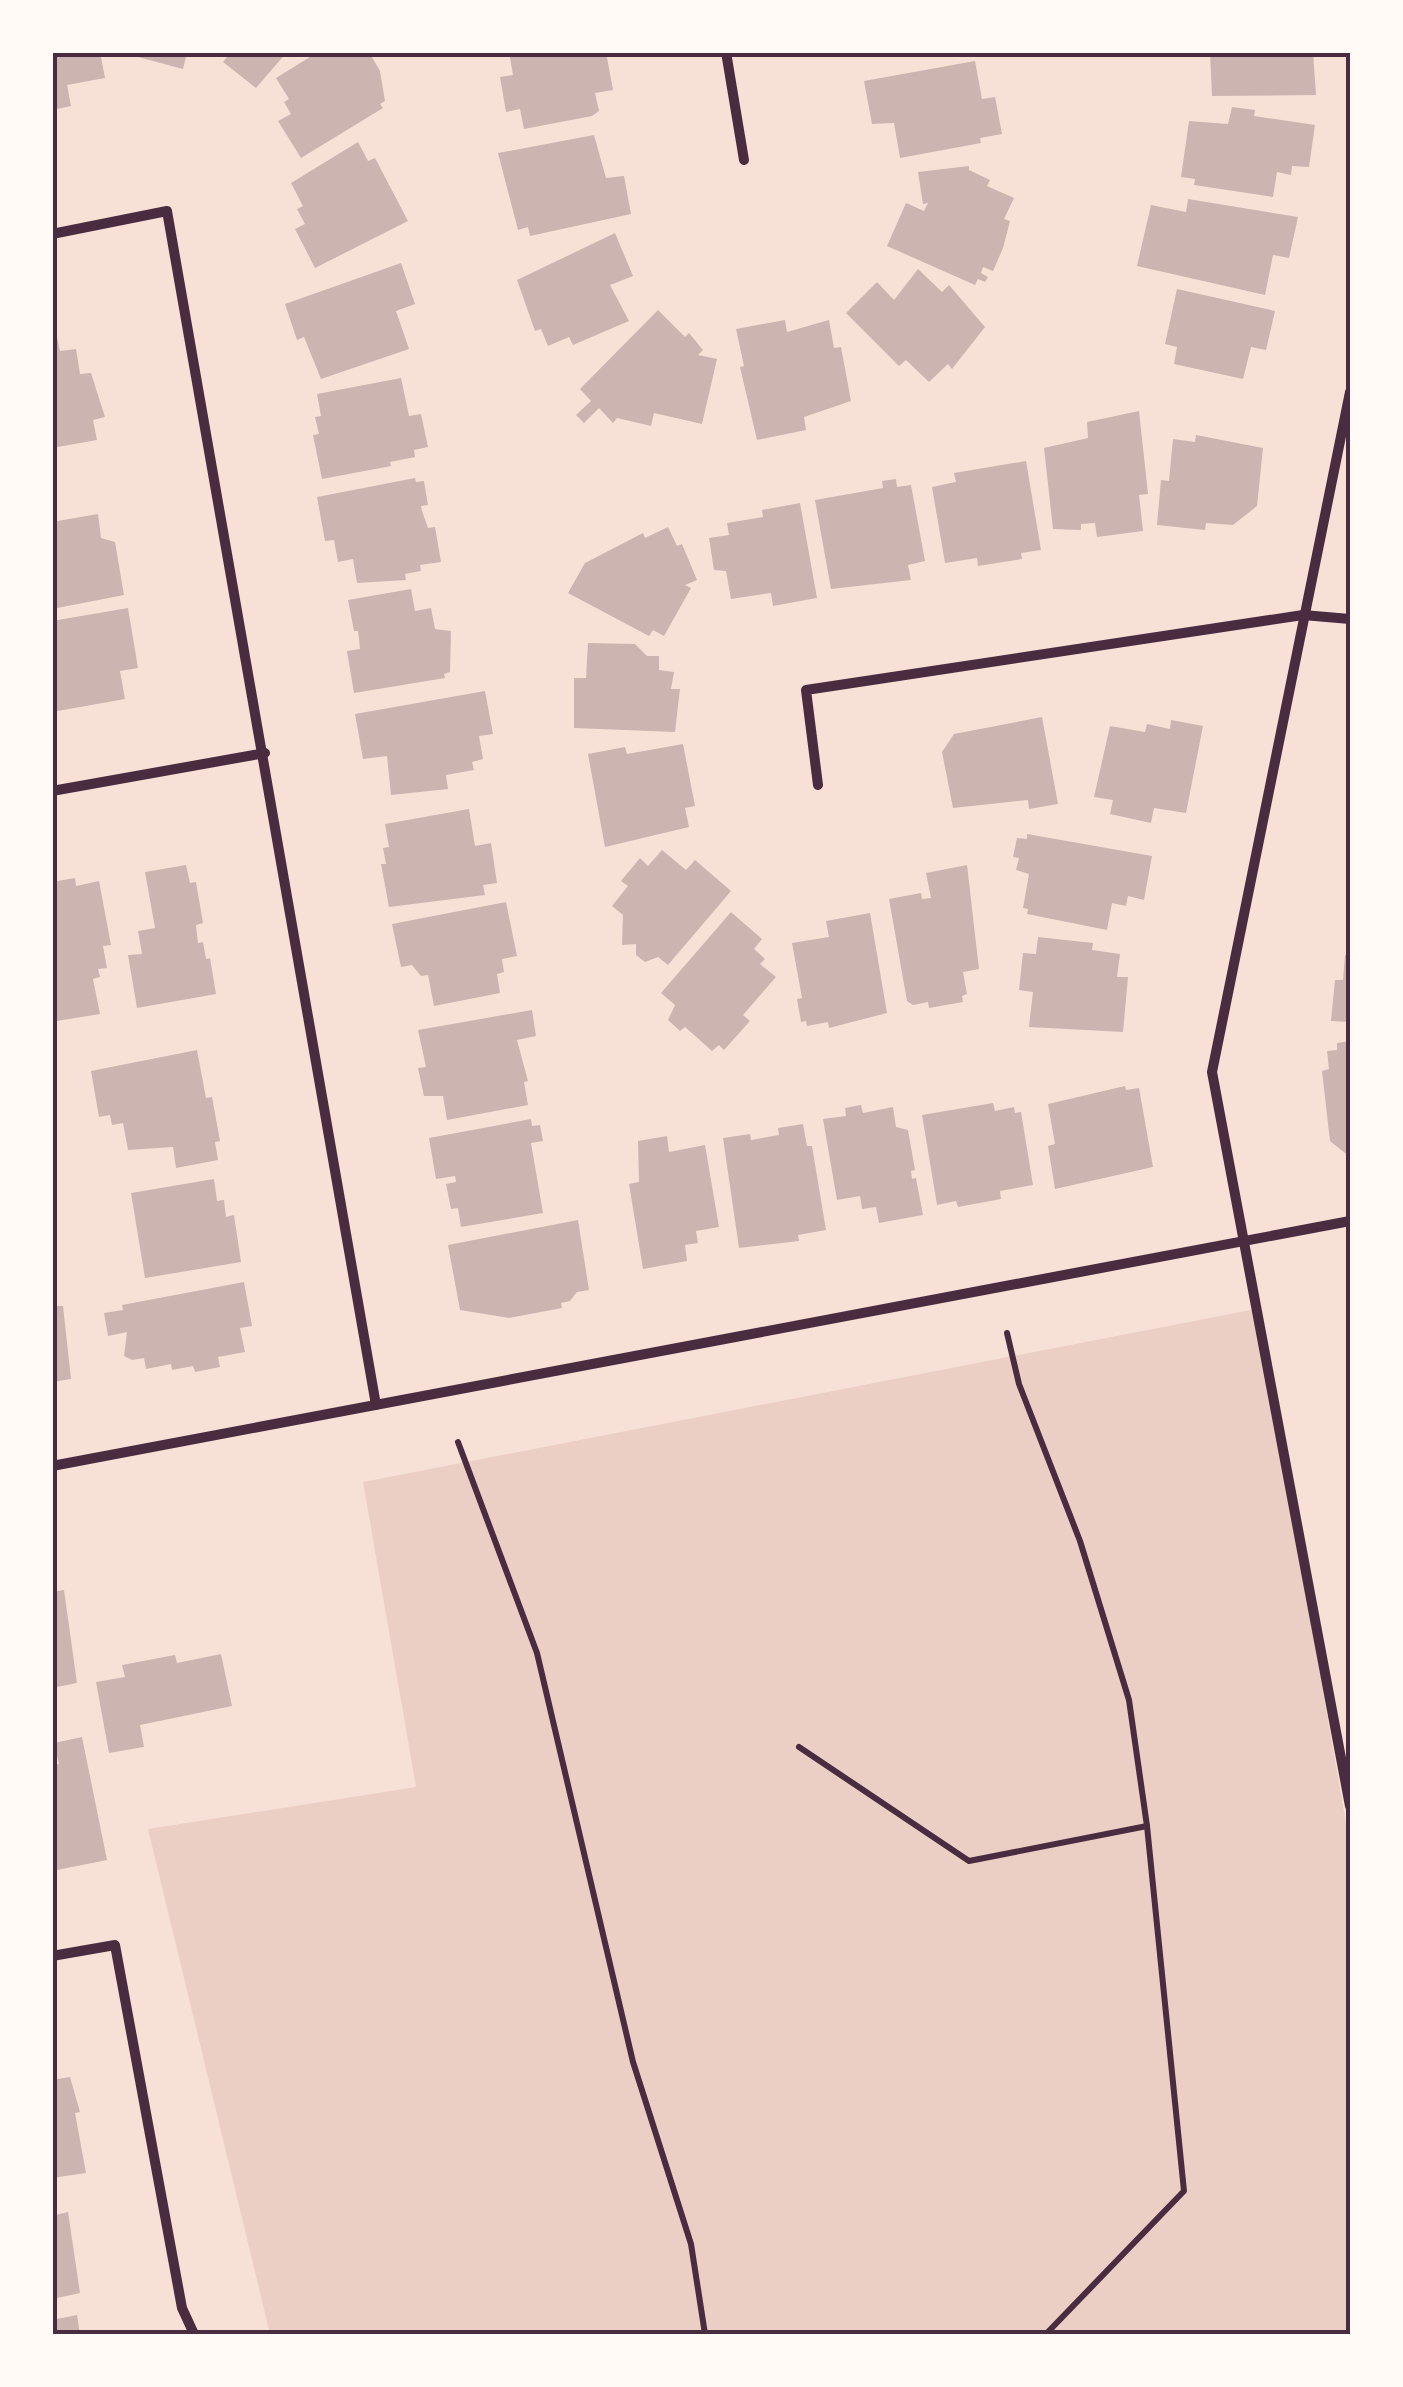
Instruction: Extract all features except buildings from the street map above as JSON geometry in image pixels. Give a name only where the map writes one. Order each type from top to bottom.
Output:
[{"type":"street","points":[[726,52],[744,160]]},
{"type":"street","points":[[52,234],[168,211],[376,1405]]},
{"type":"street","points":[[1350,392],[1212,1072],[1350,1806]]},
{"type":"street","points":[[818,785],[806,690],[1303,615],[1350,619]]},
{"type":"street","points":[[52,790],[265,754]]},
{"type":"street","points":[[52,1466],[1350,1222]]},
{"type":"street","points":[[52,1956],[115,1945],[182,2308],[194,2334]]},
{"type":"path","points":[[1008,1333],[1019,1384],[1080,1541],[1129,1700],[1147,1826],[1184,2191],[1046,2334]]},
{"type":"path","points":[[458,1442],[537,1653],[633,2062],[691,2244],[705,2334]]},
{"type":"path","points":[[799,1747],[969,1861],[1147,1826]]},
{"type":"shaded area","points":[[1256,1309],[1350,1846],[1350,2334],[270,2334],[148,1829],[416,1787],[363,1482]]}]
